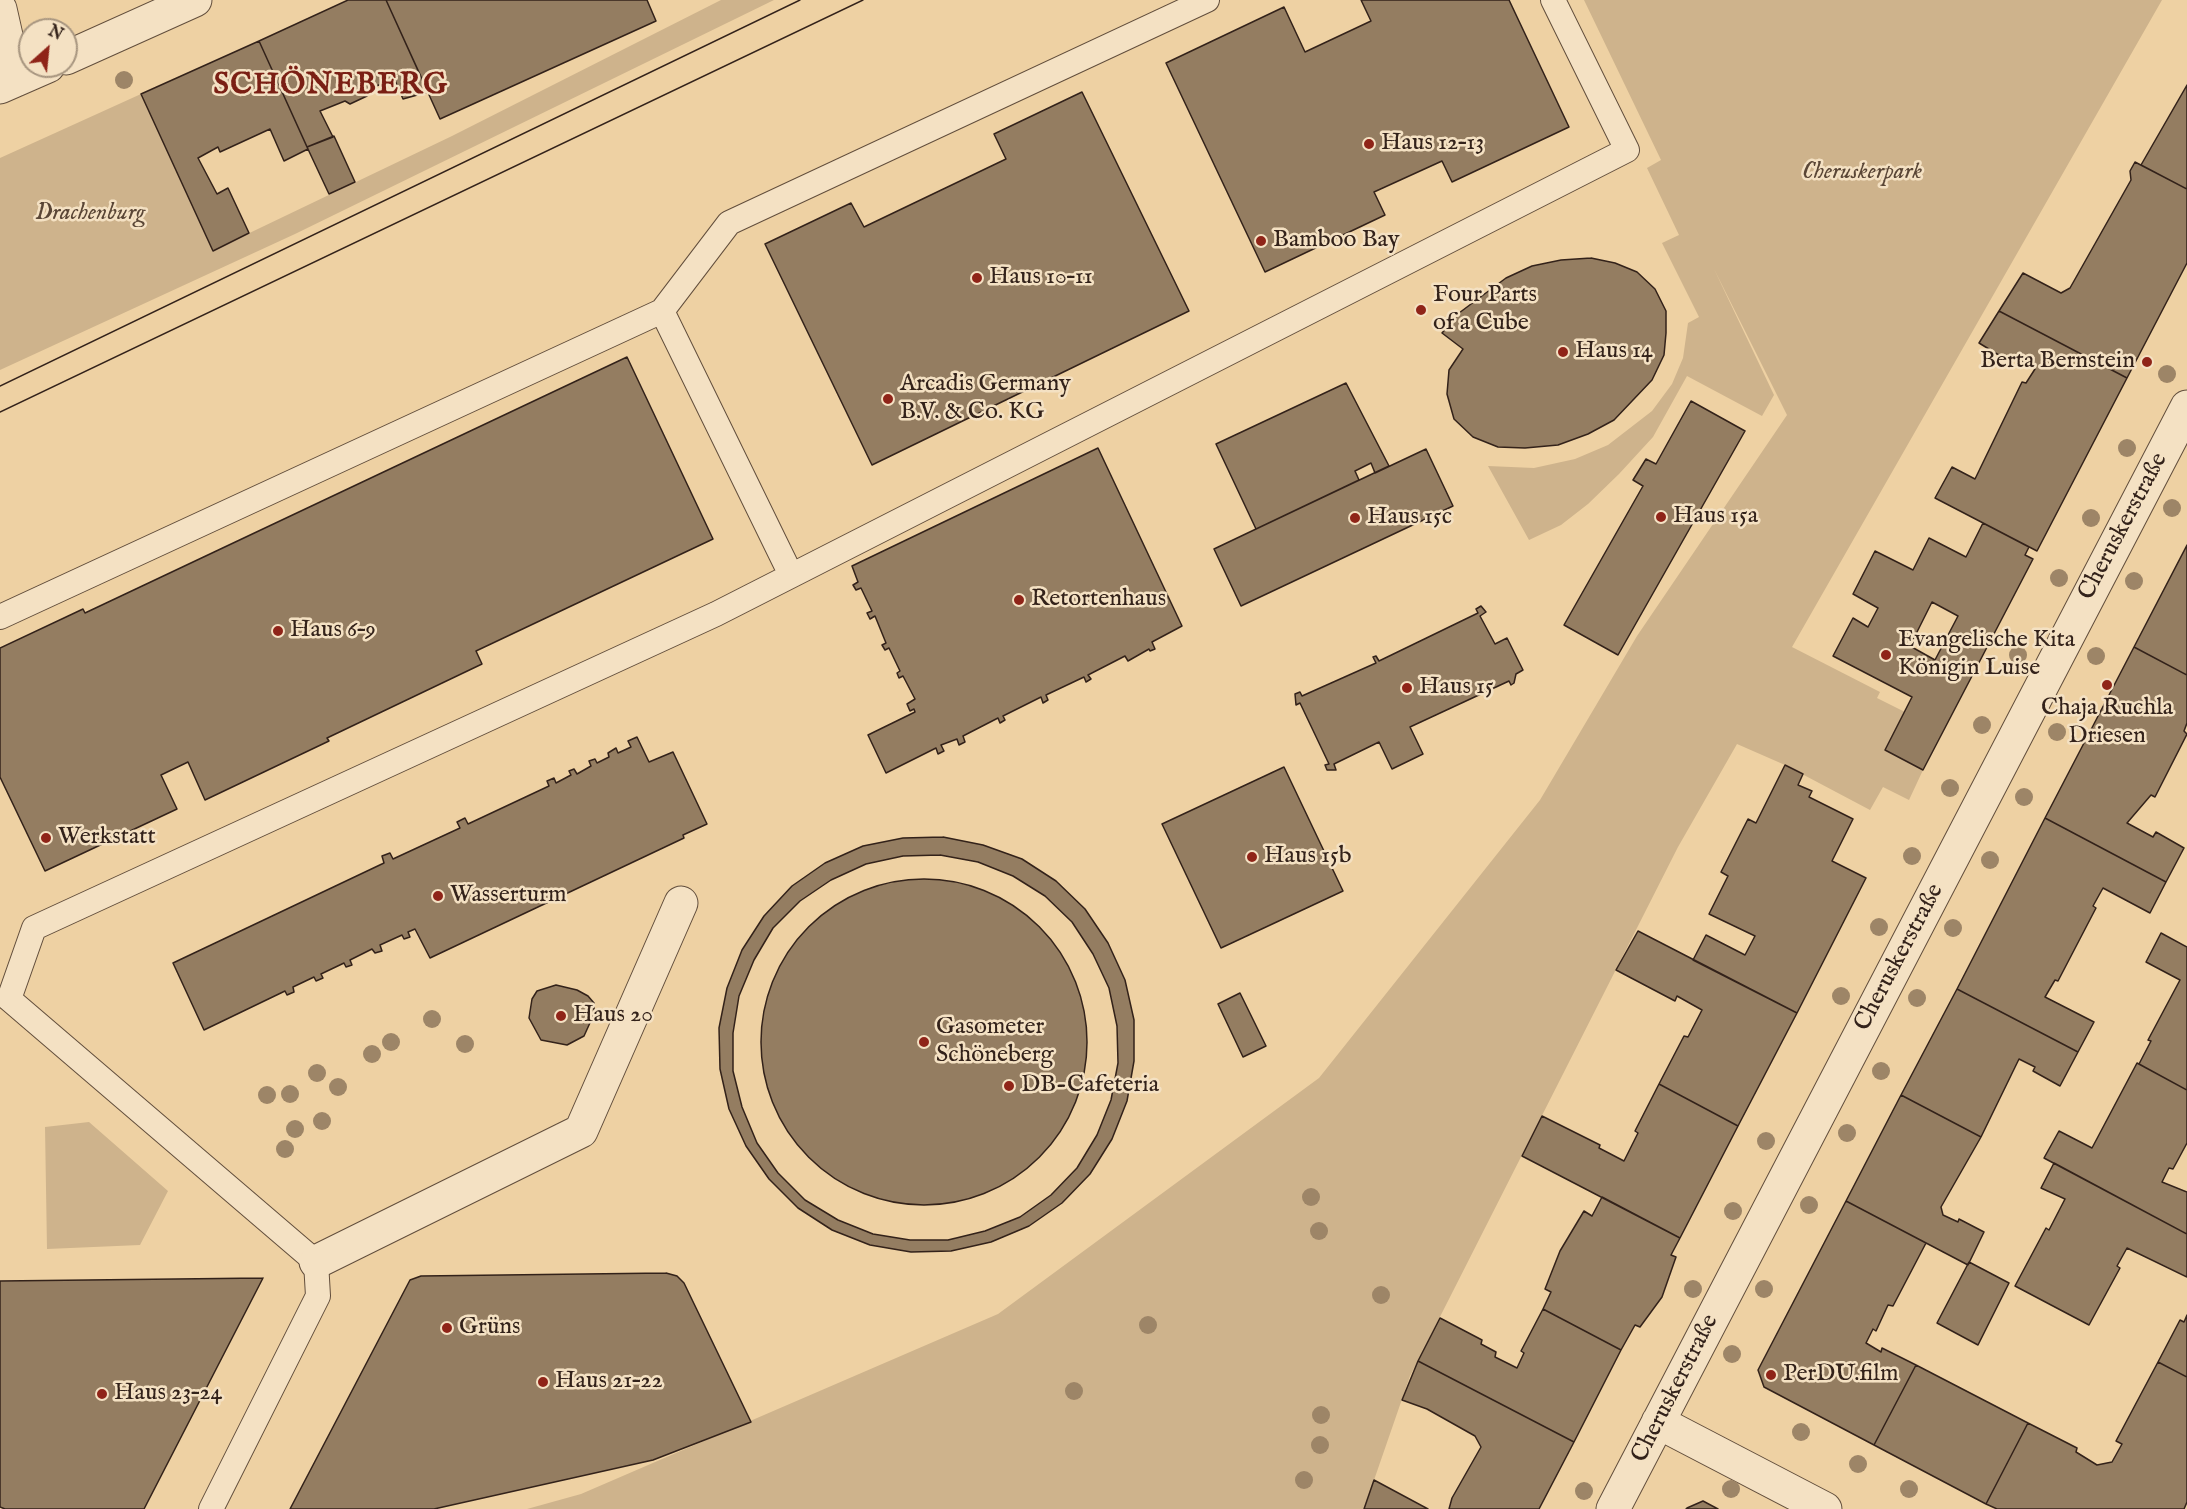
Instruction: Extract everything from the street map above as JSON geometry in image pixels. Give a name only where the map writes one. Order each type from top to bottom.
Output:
[{"type":"street","points":[[78,53],[195,0]]},
{"type":"street","points":[[0,9],[8,84]]},
{"type":"street","name":"Cheruskerstraße","points":[[1613,1509],[2187,407]]},
{"type":"street","points":[[316,1262],[580,1131],[681,903]]},
{"type":"street","points":[[1658,1422],[1825,1509]]},
{"type":"lane","points":[[0,616],[662,311],[729,223],[1207,0]]},
{"type":"lane","points":[[212,1509],[318,1296],[316,1262],[9,999],[34,928],[717,614],[1627,150],[1552,0]]},
{"type":"lane","points":[[662,311],[791,575]]},
{"type":"green space","name":"Drachenburg","points":[[721,0],[774,0],[295,234],[0,370],[0,158],[141,94],[214,250],[452,136]]},
{"type":"green space","name":"Cheruskerpark","points":[[1584,0],[2162,0],[1792,647],[1880,692],[1877,698],[1905,712],[1885,750],[1923,770],[1909,800],[1883,787],[1870,810],[1785,765],[1737,744],[1678,847],[1410,1376],[1364,1509],[527,1509],[581,1494],[998,1314],[1319,1078],[1540,800],[1637,636],[1787,415],[1714,269],[1774,395],[1762,416],[1687,376],[1653,437],[1619,474],[1588,504],[1561,525],[1529,540],[1488,466],[1534,468],[1575,459],[1608,445],[1652,411],[1672,384],[1683,358],[1688,323],[1699,317],[1662,243],[1679,235],[1647,168],[1661,160]]},
{"type":"green space","points":[[89,1122],[168,1191],[140,1245],[47,1249],[45,1127]]},
{"type":"building","points":[[348,0],[386,0],[428,92],[403,99],[394,78],[368,90],[367,96],[350,104],[345,101],[320,111],[333,137],[307,147],[259,41]]},
{"type":"building","points":[[386,0],[647,0],[656,21],[440,119]]},
{"type":"building","name":"Haus 12–13","points":[[1361,0],[1509,0],[1569,127],[1452,182],[1442,161],[1374,192],[1385,215],[1265,272],[1166,63],[1284,7],[1305,52],[1371,21]]},
{"type":"building","points":[[259,41],[308,149],[284,161],[270,129],[220,152],[218,147],[198,158],[217,194],[228,188],[249,233],[213,251],[141,94]]},
{"type":"building","points":[[2187,85],[2187,189],[2141,165]]},
{"type":"building","name":"Haus 10–11","points":[[1082,92],[1189,311],[872,465],[765,244],[851,203],[864,227],[1006,159],[994,134]]},
{"type":"building","points":[[334,136],[355,182],[329,194],[307,147]]},
{"type":"building","points":[[2135,162],[2187,189],[2187,263],[2127,378],[1999,311],[2023,273],[2061,293],[2070,288],[2131,180],[2130,171]]},
{"type":"building","name":"Haus 14","points":[[1591,258],[1615,263],[1637,272],[1655,289],[1666,311],[1664,355],[1652,380],[1614,420],[1588,434],[1558,445],[1525,448],[1498,447],[1473,437],[1454,419],[1447,394],[1449,370],[1463,349],[1442,333],[1459,313],[1506,278],[1532,266],[1561,260]]},
{"type":"building","points":[[1999,311],[2127,378],[2037,551],[1935,498],[1952,467],[1975,479],[2022,382],[2026,383],[2035,369],[2010,355],[2007,360],[1979,343]]},
{"type":"building","name":"Haus 6–9","points":[[627,357],[713,539],[476,651],[482,664],[327,738],[329,741],[205,800],[188,762],[161,775],[177,809],[45,871],[0,777],[0,648],[83,609],[85,613]]},
{"type":"building","points":[[1346,383],[1389,466],[1256,529],[1216,444]]},
{"type":"building","name":"Haus 15a","points":[[1691,401],[1745,431],[1618,655],[1564,625],[1643,486],[1633,480],[1646,459],[1656,464]]},
{"type":"building","name":"Retortenhaus","points":[[1098,448],[1182,626],[1152,642],[1155,649],[1150,651],[1149,649],[1128,661],[1125,656],[1088,675],[1091,679],[1086,682],[1084,677],[1046,695],[1048,700],[1043,703],[1041,697],[1003,716],[1005,720],[1000,723],[998,718],[963,736],[965,742],[959,745],[957,739],[941,745],[944,751],[938,754],[936,748],[886,773],[868,735],[915,712],[914,709],[910,711],[907,704],[915,699],[903,676],[899,678],[897,673],[900,671],[889,648],[885,650],[882,645],[886,643],[875,616],[870,619],[867,613],[872,611],[861,588],[856,590],[853,585],[858,582],[852,566]]},
{"type":"building","name":"Haus 15c","points":[[1426,449],[1453,506],[1241,606],[1214,549],[1359,480],[1355,471],[1371,463],[1375,473]]},
{"type":"building","points":[[1983,523],[2029,547],[2025,555],[2033,559],[1923,770],[1885,750],[1912,697],[1833,656],[1853,618],[1868,627],[1878,608],[1853,594],[1875,551],[1913,570],[1929,538],[1966,557]],"holes":[[[1932,602],[1958,616],[1935,660],[1910,646]]]},
{"type":"building","points":[[2187,545],[2187,675],[2134,647]]},
{"type":"building","name":"Haus 15","points":[[1481,606],[1486,612],[1480,616],[1495,644],[1507,638],[1523,670],[1516,674],[1514,683],[1511,685],[1509,681],[1410,727],[1423,754],[1392,769],[1379,742],[1334,764],[1336,770],[1327,770],[1325,765],[1329,764],[1300,703],[1296,705],[1295,694],[1300,692],[1302,696],[1376,663],[1373,657],[1376,656],[1379,661],[1478,613],[1476,609]]},
{"type":"building","points":[[2134,647],[2187,675],[2187,723],[2184,731],[2187,734],[2155,797],[2151,795],[2127,823],[2153,837],[2156,832],[2184,848],[2166,882],[2045,818]]},
{"type":"building","name":"Wasserturm","points":[[637,737],[649,762],[673,752],[707,824],[683,835],[684,838],[430,958],[415,929],[408,932],[410,937],[404,939],[402,935],[380,945],[382,951],[375,953],[372,949],[350,960],[352,965],[346,967],[344,963],[321,974],[323,978],[316,981],[314,977],[293,987],[294,992],[287,995],[285,991],[204,1030],[173,963],[384,863],[382,856],[390,853],[393,859],[460,828],[457,822],[465,818],[468,824],[549,786],[547,781],[554,778],[556,783],[571,775],[569,771],[574,769],[577,774],[591,766],[589,761],[595,759],[597,763],[609,757],[608,753],[616,748],[618,753],[631,747],[628,741]]},
{"type":"building","points":[[1785,765],[1803,774],[1798,785],[1812,791],[1809,797],[1853,819],[1832,861],[1866,878],[1797,1013],[1693,960],[1706,935],[1745,955],[1755,936],[1709,914],[1728,876],[1721,872],[1748,819],[1756,823]]},
{"type":"building","name":"Haus 15b","points":[[1284,767],[1343,891],[1221,948],[1162,824]]},
{"type":"building","points":[[2045,818],[2166,882],[2150,913],[2103,888],[2093,906],[2096,908],[2058,981],[2055,980],[2045,997],[2094,1022],[2078,1052],[1957,989]]},
{"type":"building","name":"Gasometer Schöneberg","points":[[943,837],[983,845],[1022,859],[1056,881],[1085,909],[1108,943],[1125,980],[1134,1020],[1134,1061],[1127,1101],[1112,1139],[1090,1174],[1062,1203],[1029,1226],[991,1242],[951,1251],[911,1252],[870,1245],[832,1230],[798,1208],[769,1179],[746,1146],[729,1109],[720,1069],[719,1028],[727,988],[742,950],[764,916],[792,886],[825,863],[863,846],[903,838]],"holes":[[[940,855],[978,862],[1013,876],[1045,896],[1072,922],[1093,954],[1109,988],[1117,1026],[1118,1063],[1111,1100],[1097,1135],[1077,1168],[1051,1195],[1020,1217],[985,1231],[948,1240],[910,1240],[873,1234],[838,1220],[805,1200],[778,1173],[757,1143],[742,1107],[733,1071],[733,1033],[739,996],[754,960],[773,928],[800,901],[831,880],[866,864],[903,856]]]},
{"type":"building","name":"Gasometer Schöneberg","points":[[908,879],[940,879],[987,891],[1015,906],[1040,926],[1060,951],[1075,979],[1084,1010],[1087,1042],[1084,1074],[1075,1105],[1060,1133],[1040,1158],[1015,1178],[987,1193],[940,1205],[908,1205],[877,1198],[847,1186],[820,1168],[798,1146],[780,1119],[768,1089],[761,1058],[761,1026],[768,995],[780,965],[798,938],[820,916],[847,898],[877,886]]},
{"type":"building","points":[[1638,931],[1797,1013],[1738,1126],[1659,1084],[1684,1036],[1688,1037],[1702,1010],[1677,996],[1675,1001],[1616,970]]},
{"type":"building","points":[[2161,933],[2187,947],[2187,1090],[2139,1064],[2151,1041],[2148,1040],[2180,980],[2146,962]]},
{"type":"building","name":"Haus 20","points":[[556,985],[577,990],[588,996],[594,1003],[594,1014],[584,1036],[567,1045],[541,1040],[529,1018],[532,999],[537,991]]},
{"type":"building","points":[[1957,989],[2078,1052],[2060,1086],[2033,1071],[2035,1067],[2019,1059],[1981,1137],[1901,1095]]},
{"type":"building","points":[[1240,993],[1266,1046],[1243,1057],[1218,1004]]},
{"type":"building","points":[[2137,1063],[2187,1090],[2187,1143],[2173,1169],[2169,1168],[2162,1182],[2187,1192],[2187,1234],[2044,1158],[2059,1131],[2092,1148]]},
{"type":"building","points":[[1659,1084],[1738,1126],[1680,1238],[1522,1156],[1542,1116],[1600,1145],[1599,1148],[1624,1161],[1638,1133],[1635,1131]]},
{"type":"building","points":[[1901,1095],[1981,1137],[1941,1207],[1943,1215],[1958,1222],[1959,1219],[1984,1232],[1968,1265],[1846,1201]]},
{"type":"building","points":[[2054,1163],[2187,1234],[2187,1277],[2127,1248],[2117,1266],[2120,1268],[2089,1325],[2015,1286],[2046,1228],[2049,1230],[2065,1199],[2041,1188]]},
{"type":"building","points":[[1602,1197],[1680,1238],[1671,1255],[1676,1257],[1662,1297],[1640,1327],[1635,1325],[1621,1350],[1543,1309],[1551,1292],[1545,1289],[1560,1251],[1584,1211],[1592,1216]]},
{"type":"building","points":[[1846,1201],[1926,1243],[1893,1306],[1888,1305],[1876,1331],[1873,1329],[1866,1343],[1881,1352],[1882,1348],[1916,1365],[1874,1445],[1764,1387],[1758,1370]]},
{"type":"building","points":[[1969,1262],[2009,1283],[1978,1345],[1937,1323]]},
{"type":"building","name":"Haus 21–22","points":[[666,1273],[677,1276],[684,1283],[751,1422],[653,1460],[434,1509],[290,1509],[410,1280],[421,1276]]},
{"type":"building","name":"Haus 23–24","points":[[263,1278],[144,1509],[5,1509],[0,1507],[0,1281]]},
{"type":"building","points":[[1543,1309],[1621,1350],[1574,1442],[1418,1361],[1440,1318],[1482,1340],[1481,1344],[1496,1352],[1495,1357],[1517,1368],[1524,1353],[1521,1351]]},
{"type":"building","points":[[2187,1315],[2187,1377],[2158,1362],[2180,1320],[2184,1322]]},
{"type":"building","points":[[1418,1361],[1574,1442],[1539,1509],[1449,1509],[1452,1498],[1481,1447],[1475,1436],[1427,1409],[1402,1400]]},
{"type":"building","points":[[2158,1362],[2187,1377],[2187,1502],[2184,1509],[1997,1509],[1986,1504],[2028,1423],[2077,1448],[2076,1452],[2097,1465],[2112,1462],[2122,1444],[2116,1441]]},
{"type":"building","points":[[1916,1365],[2028,1423],[1986,1504],[1874,1445]]},
{"type":"building","points":[[1374,1480],[1428,1509],[1364,1509]]},
{"type":"building","points":[[1703,1501],[1718,1509],[1686,1509],[1687,1508]]},
{"type":"tram line","points":[[0,386],[800,0]]},
{"type":"tram line","points":[[0,412],[863,0]]},
{"type":"place","name":"Haus 12–13","points":[[1369,144]]},
{"type":"place","name":"Bamboo Bay","points":[[1261,241]]},
{"type":"place","name":"Haus 10–11","points":[[977,278]]},
{"type":"place","name":"Four Parts of a Cube","points":[[1421,310]]},
{"type":"place","name":"Haus 14","points":[[1563,352]]},
{"type":"place","name":"Berta Bernstein","points":[[2147,362]]},
{"type":"place","name":"Arcadis Germany B.V. & Co. KG","points":[[888,399]]},
{"type":"place","name":"Haus 15a","points":[[1661,517]]},
{"type":"place","name":"Haus 15c","points":[[1355,518]]},
{"type":"place","name":"Retortenhaus","points":[[1019,600]]},
{"type":"place","name":"Haus 6–9","points":[[278,631]]},
{"type":"place","name":"Evangelische Kita Königin Luise","points":[[1886,655]]},
{"type":"place","name":"Chaja Ruchla Driesen","points":[[2107,685]]},
{"type":"place","name":"Haus 15","points":[[1407,688]]},
{"type":"place","name":"Werkstatt","points":[[46,838]]},
{"type":"place","name":"Haus 15b","points":[[1252,857]]},
{"type":"place","name":"Wasserturm","points":[[438,896]]},
{"type":"place","name":"Haus 20","points":[[561,1016]]},
{"type":"place","name":"Gasometer Schöneberg","points":[[924,1042]]},
{"type":"place","name":"DB-Cafeteria","points":[[1009,1086]]},
{"type":"place","name":"Grüns","points":[[447,1328]]},
{"type":"place","name":"PerDU.film","points":[[1771,1375]]},
{"type":"place","name":"Haus 21–22","points":[[543,1382]]},
{"type":"place","name":"Haus 23–24","points":[[102,1394]]},
{"type":"district","name":"SCHÖNEBERG","points":[[331,87]]}]
